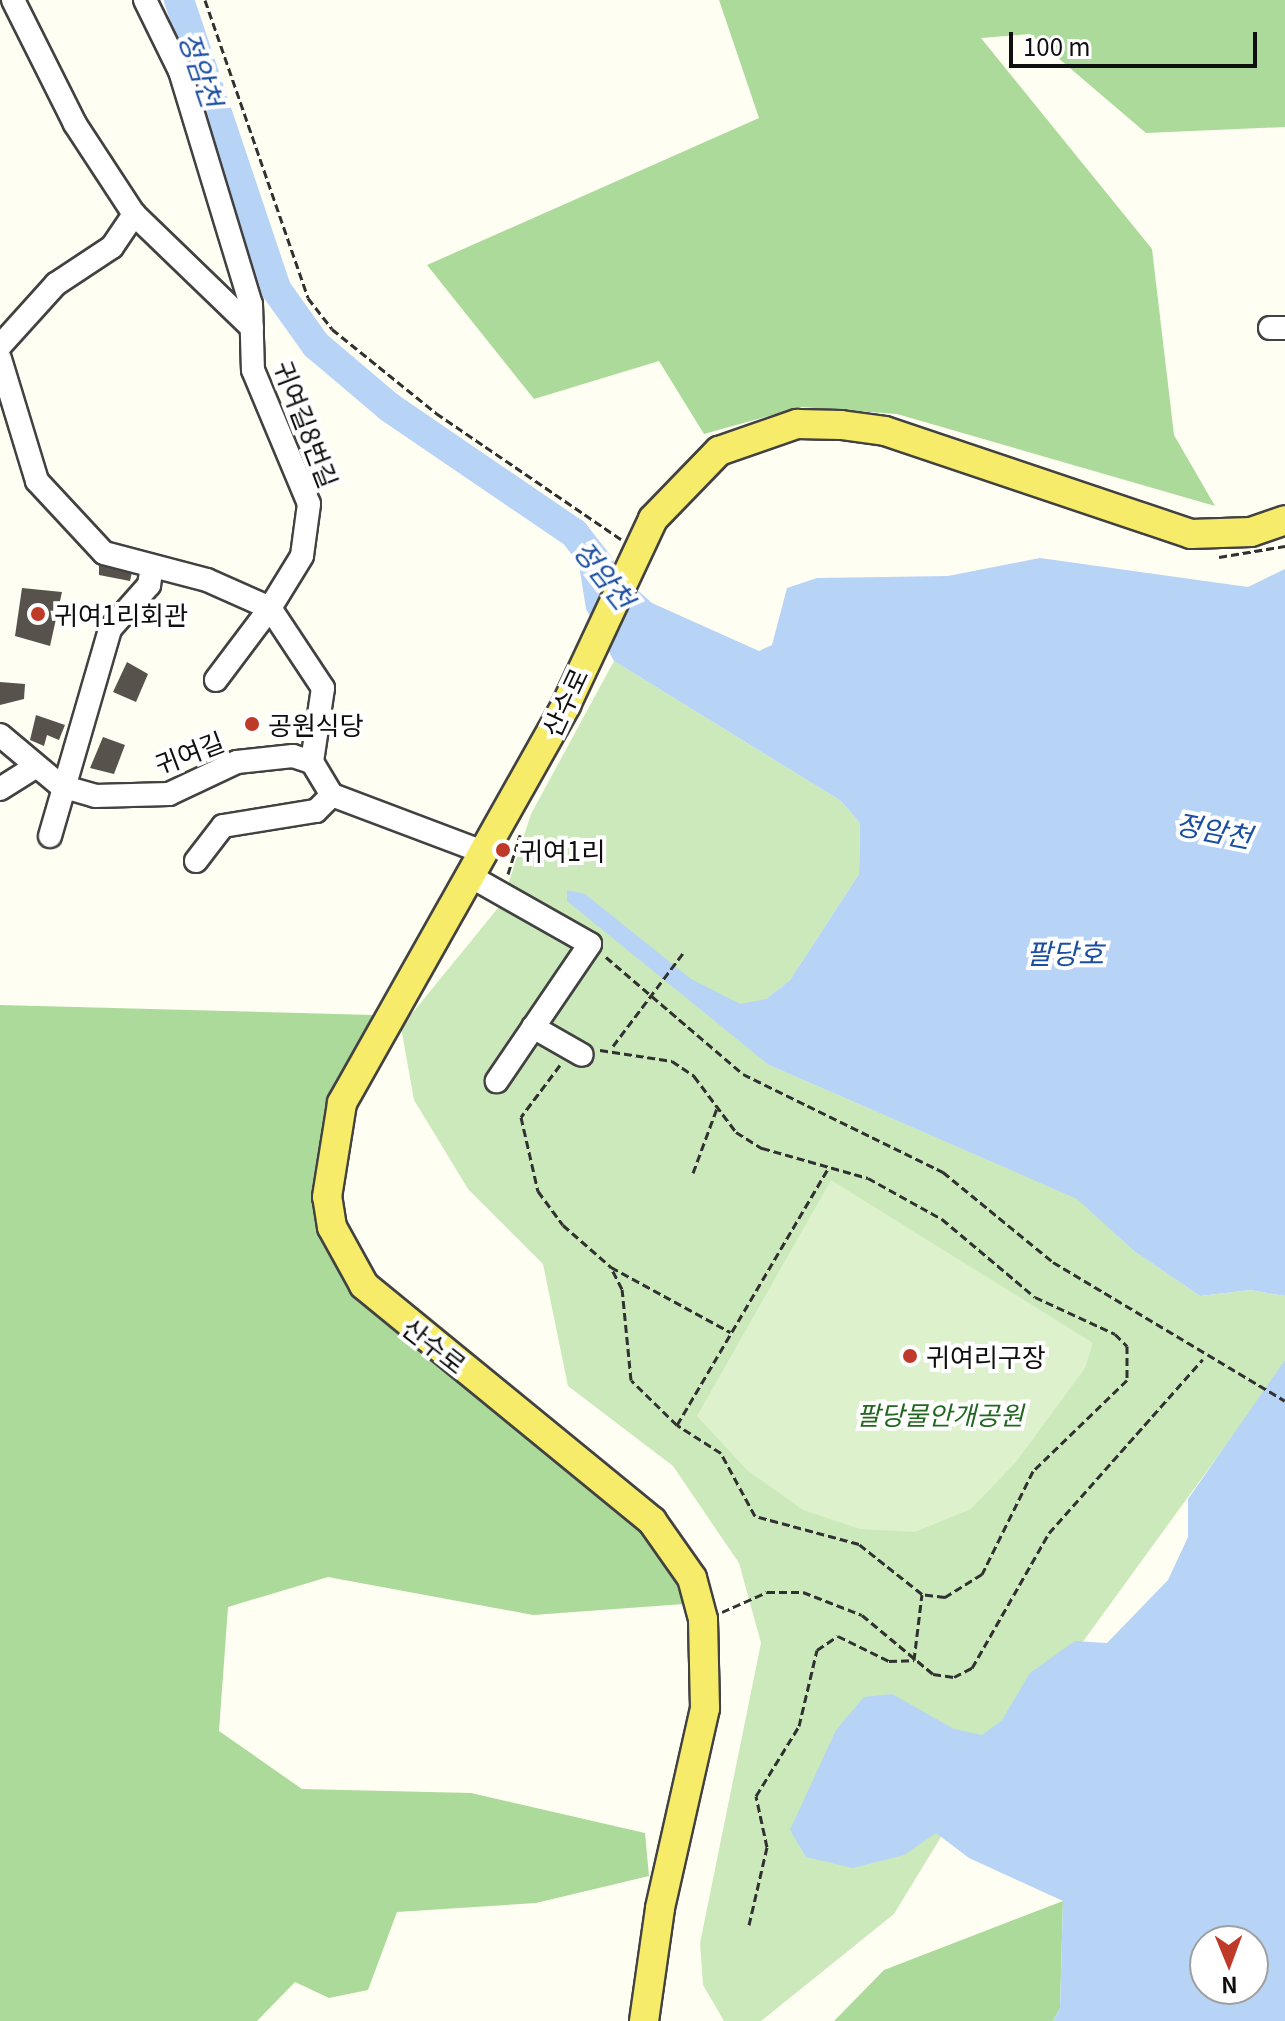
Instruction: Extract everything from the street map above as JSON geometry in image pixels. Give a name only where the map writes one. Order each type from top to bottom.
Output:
[{"type":"main road","points":[[635,556],[670,496],[719,451],[797,424],[885,431],[1191,534],[1251,532],[1285,520]]},
{"type":"main road","name":"산수로","points":[[635,556],[587,651],[566,705],[342,1103],[327,1166],[332,1227],[346,1260],[382,1302],[652,1521],[692,1578],[703,1619],[705,1708],[660,1908],[644,2021]]},
{"type":"street","points":[[13,0],[75,124],[134,214],[252,328]]},
{"type":"street","name":"귀여길8번길","points":[[145,0],[180,71],[252,328],[253,370],[309,504],[302,556],[270,608],[216,680]]},
{"type":"street","points":[[0,346],[56,284],[112,247],[134,214]]},
{"type":"street","points":[[0,359],[37,481],[104,553],[207,580],[270,608],[323,688],[321,744],[312,762],[332,795],[477,864],[590,944],[497,1081]]},
{"type":"street","points":[[50,836],[61,786],[110,629],[149,585],[152,567]]},
{"type":"street","name":"귀여길","points":[[0,735],[61,786],[136,798],[169,794],[268,755],[312,762]]},
{"type":"street","points":[[0,789],[35,767]]},
{"type":"street","points":[[196,861],[223,826],[316,811],[332,795]]},
{"type":"street","points":[[533,1027],[582,1055]]},
{"type":"path","points":[[205,0],[308,298],[332,329],[635,556]]},
{"type":"path","points":[[1211,557],[1244,558],[1285,546]]},
{"type":"path","points":[[590,944],[743,1074],[943,1172],[1053,1262],[1203,1359],[1285,1401]]},
{"type":"path","points":[[613,1046],[683,953]]},
{"type":"path","points":[[611,1267],[622,1289],[631,1380],[677,1425],[721,1453],[755,1516],[859,1544],[922,1594],[945,1597],[982,1574],[1033,1471],[1127,1380],[1127,1346],[1035,1297],[907,1197],[829,1167],[762,1148],[717,1108],[694,1076],[672,1061],[613,1046],[556,1066],[521,1117],[538,1191],[563,1225],[611,1267],[730,1332]]},
{"type":"path","points":[[693,1173],[717,1108]]},
{"type":"path","points":[[677,1425],[829,1167]]},
{"type":"path","points":[[703,1619],[767,1592],[803,1592],[862,1615],[933,1674],[954,1677],[972,1668],[1049,1533],[1203,1359]]},
{"type":"path","points":[[914,1660],[922,1594]]},
{"type":"path","points":[[749,1925],[767,1847],[756,1796],[799,1726],[817,1650],[838,1636],[889,1661],[914,1660]]},
{"type":"green space","points":[[719,0],[1285,0],[1285,127],[1146,133],[1030,34],[981,38],[1152,249],[1174,435],[1215,506],[897,414],[801,407],[704,434],[659,361],[534,399],[427,265],[759,118]]},
{"type":"green space","name":"팔당물안개공원","points":[[614,661],[841,801],[860,823],[859,874],[790,980],[766,999],[769,1065],[1078,1199],[1134,1251],[1200,1296],[1250,1290],[1285,1296],[1285,1360],[1276,1376],[941,1837],[894,1914],[761,2021],[724,2021],[703,1985],[700,1943],[761,1643],[739,1563],[673,1466],[568,1386],[543,1264],[468,1189],[414,1100],[401,1027],[502,903],[531,814]]},
{"type":"green space","points":[[0,1005],[373,1015],[331,1098],[318,1158],[317,1214],[335,1261],[667,1552],[684,1604],[533,1615],[328,1577],[228,1607],[219,1731],[302,1789],[471,1793],[645,1833],[649,1876],[536,1903],[397,1912],[368,1990],[329,1998],[295,1982],[257,2021],[0,2021]]},
{"type":"green space","name":"귀여리구장","points":[[831,1180],[1093,1343],[1085,1368],[1016,1462],[971,1509],[915,1532],[860,1529],[803,1510],[747,1470],[697,1416]]},
{"type":"green space","points":[[1063,1901],[1060,2008],[1053,2021],[834,2021],[884,1970]]},
{"type":"water","name":"팔당호","points":[[574,533],[652,603],[759,651],[772,645],[787,588],[817,578],[948,576],[1040,558],[1248,587],[1285,569],[1285,1296],[1250,1290],[1200,1296],[1134,1251],[1077,1199],[769,1065],[567,901],[567,890],[585,894],[691,979],[740,1004],[766,999],[790,980],[859,874],[860,823],[841,801],[614,661],[586,609]]},
{"type":"water","points":[[1285,1360],[1285,2021],[1053,2021],[1060,2008],[1063,1901],[969,1858],[936,1833],[904,1855],[853,1868],[806,1857],[790,1830],[836,1730],[864,1697],[892,1694],[954,1729],[982,1735],[1002,1720],[1030,1673],[1075,1641],[1107,1643],[1168,1580],[1188,1537],[1188,1499]]},
{"type":"building","points":[[99,560],[133,568],[130,581],[99,575]]},
{"type":"building","name":"귀여1리회관","points":[[22,588],[62,592],[50,646],[15,636]]},
{"type":"building","points":[[127,662],[148,674],[136,702],[113,692]]},
{"type":"building","points":[[0,682],[25,684],[24,699],[0,705]]},
{"type":"building","points":[[36,715],[65,725],[59,740],[47,735],[44,746],[30,740]]},
{"type":"building","points":[[103,737],[125,745],[114,774],[90,768]]},
{"type":"waterway","name":"정암천","points":[[179,0],[276,289],[316,345],[389,407],[574,533],[599,565]]},
{"type":"place","name":"귀여1리회관","points":[[38,614]]},
{"type":"place","name":"공원식당","points":[[252,724]]},
{"type":"place","name":"귀여1리","points":[[503,850]]},
{"type":"place","name":"귀여리구장","points":[[910,1356]]}]
